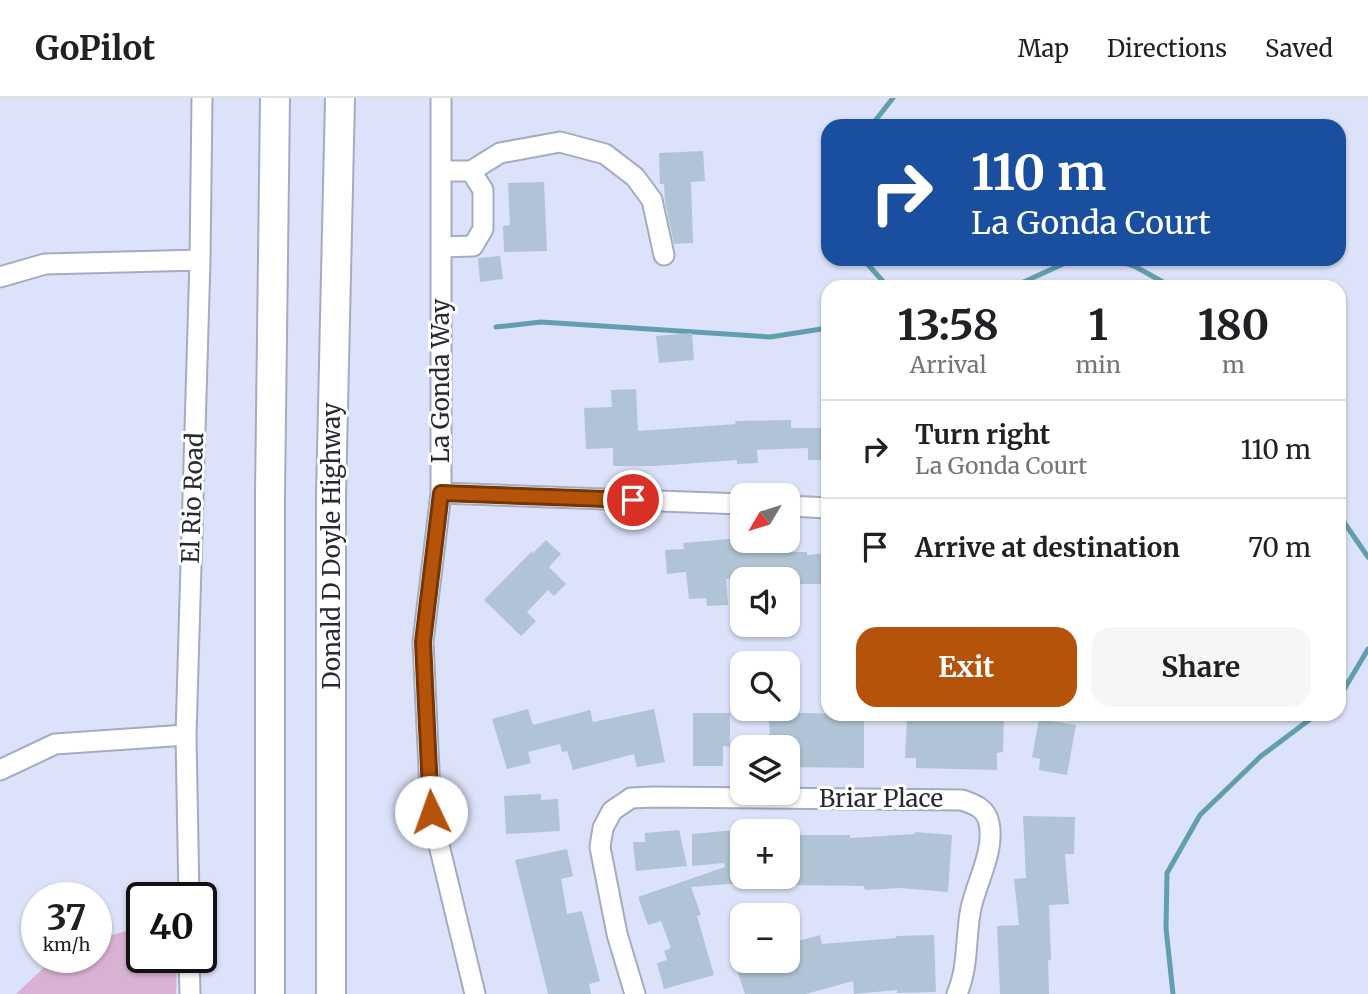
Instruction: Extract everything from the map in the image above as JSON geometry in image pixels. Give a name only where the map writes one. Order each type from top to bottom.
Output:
[{"type":"highway","points":[[270,994],[270,495],[275,98]]},
{"type":"highway","name":"Donald D Doyle Highway","points":[[331,994],[331,496],[340,98]]},
{"type":"street","name":"El Rio Road","points":[[189,882],[187,735],[202,98]]},
{"type":"street","name":"La Gonda Way","points":[[442,98],[441,493],[423,642],[431,812],[475,994]]},
{"type":"street","points":[[441,171],[471,171],[500,153],[560,142],[605,154],[635,177],[652,200],[664,255]]},
{"type":"street","points":[[441,247],[472,246],[483,229],[483,191],[471,171]]},
{"type":"street","points":[[0,277],[45,264],[200,260]]},
{"type":"street","points":[[441,493],[730,504]]},
{"type":"street","points":[[800,507],[821,508]]},
{"type":"street","points":[[0,770],[55,744],[187,735]]},
{"type":"street","name":"Briar Place","points":[[635,994],[617,934],[600,847],[603,828],[612,811],[631,798],[653,797],[962,800],[979,806],[989,821],[990,843],[971,910],[964,978],[957,994]]},
{"type":"street","points":[[189,973],[190,994]]},
{"type":"shaded area","points":[[126,931],[126,973],[177,973],[176,994],[16,994],[38,973],[112,973],[112,935]]},
{"type":"building","points":[[703,151],[705,181],[691,182],[693,243],[674,244],[664,184],[660,184],[659,153]]},
{"type":"building","points":[[544,182],[547,251],[504,252],[503,226],[510,225],[508,183]]},
{"type":"building","points":[[500,256],[503,279],[480,282],[478,258]]},
{"type":"building","points":[[692,333],[694,360],[659,363],[656,336]]},
{"type":"building","points":[[636,389],[638,431],[736,424],[735,421],[791,420],[791,428],[821,428],[821,460],[808,460],[808,448],[757,450],[758,463],[737,464],[737,460],[613,466],[613,448],[586,449],[584,408],[612,407],[611,390]]},
{"type":"building","points":[[730,539],[730,553],[821,554],[821,584],[800,584],[800,567],[730,567],[730,579],[726,579],[728,605],[707,606],[706,598],[689,599],[686,572],[667,574],[665,550],[684,549],[683,543]]},
{"type":"building","points":[[546,540],[561,554],[549,567],[566,584],[554,596],[548,590],[527,612],[536,621],[521,636],[484,600]]},
{"type":"building","points":[[528,709],[533,725],[590,710],[593,722],[654,709],[665,762],[637,767],[634,754],[573,770],[567,751],[562,752],[560,744],[528,752],[531,763],[507,769],[492,719]]},
{"type":"building","points":[[693,713],[730,713],[730,747],[723,746],[723,766],[693,766]]},
{"type":"building","points":[[800,713],[821,713],[821,721],[864,721],[864,768],[800,767],[800,735],[770,735],[769,721],[800,721]]},
{"type":"building","points":[[907,721],[1004,721],[1003,752],[997,753],[997,770],[916,768],[916,758],[905,758]]},
{"type":"building","points":[[1039,721],[1076,725],[1067,775],[1039,770],[1040,759],[1032,757]]},
{"type":"building","points":[[541,794],[541,800],[558,799],[560,831],[506,834],[504,796]]},
{"type":"building","points":[[1023,816],[1075,817],[1074,854],[1065,854],[1069,904],[1049,905],[1049,994],[1000,994],[997,926],[1019,925],[1014,879],[1026,878]]},
{"type":"building","points":[[679,830],[687,866],[636,871],[633,842],[645,842],[645,833]]},
{"type":"building","points":[[730,831],[730,884],[691,887],[701,915],[697,916],[714,975],[664,989],[657,963],[667,960],[664,951],[671,948],[661,921],[648,925],[638,897],[725,867],[724,863],[692,866],[692,834]]},
{"type":"building","points":[[800,835],[850,835],[850,838],[952,835],[948,892],[900,888],[865,890],[864,886],[800,885]]},
{"type":"building","points":[[567,849],[573,876],[561,879],[567,914],[582,911],[600,981],[589,984],[591,994],[548,994],[515,860]]},
{"type":"building","points":[[820,935],[822,944],[934,935],[936,992],[897,993],[897,990],[854,994],[853,981],[806,994],[745,994],[738,973],[800,973],[800,941]]},
{"type":"waterway","points":[[876,119],[893,98]]},
{"type":"waterway","points":[[869,266],[882,280]]},
{"type":"waterway","points":[[1028,280],[1059,266]]},
{"type":"waterway","points":[[1133,266],[1159,280]]},
{"type":"waterway","points":[[496,327],[541,322],[770,337],[821,329]]},
{"type":"waterway","points":[[1346,525],[1368,557]]},
{"type":"waterway","points":[[1346,686],[1368,649]]},
{"type":"waterway","points":[[1173,994],[1166,928],[1167,873],[1200,815],[1261,756],[1308,721]]},
{"type":"route","points":[[431,812],[423,642],[441,493],[633,500]]}]
